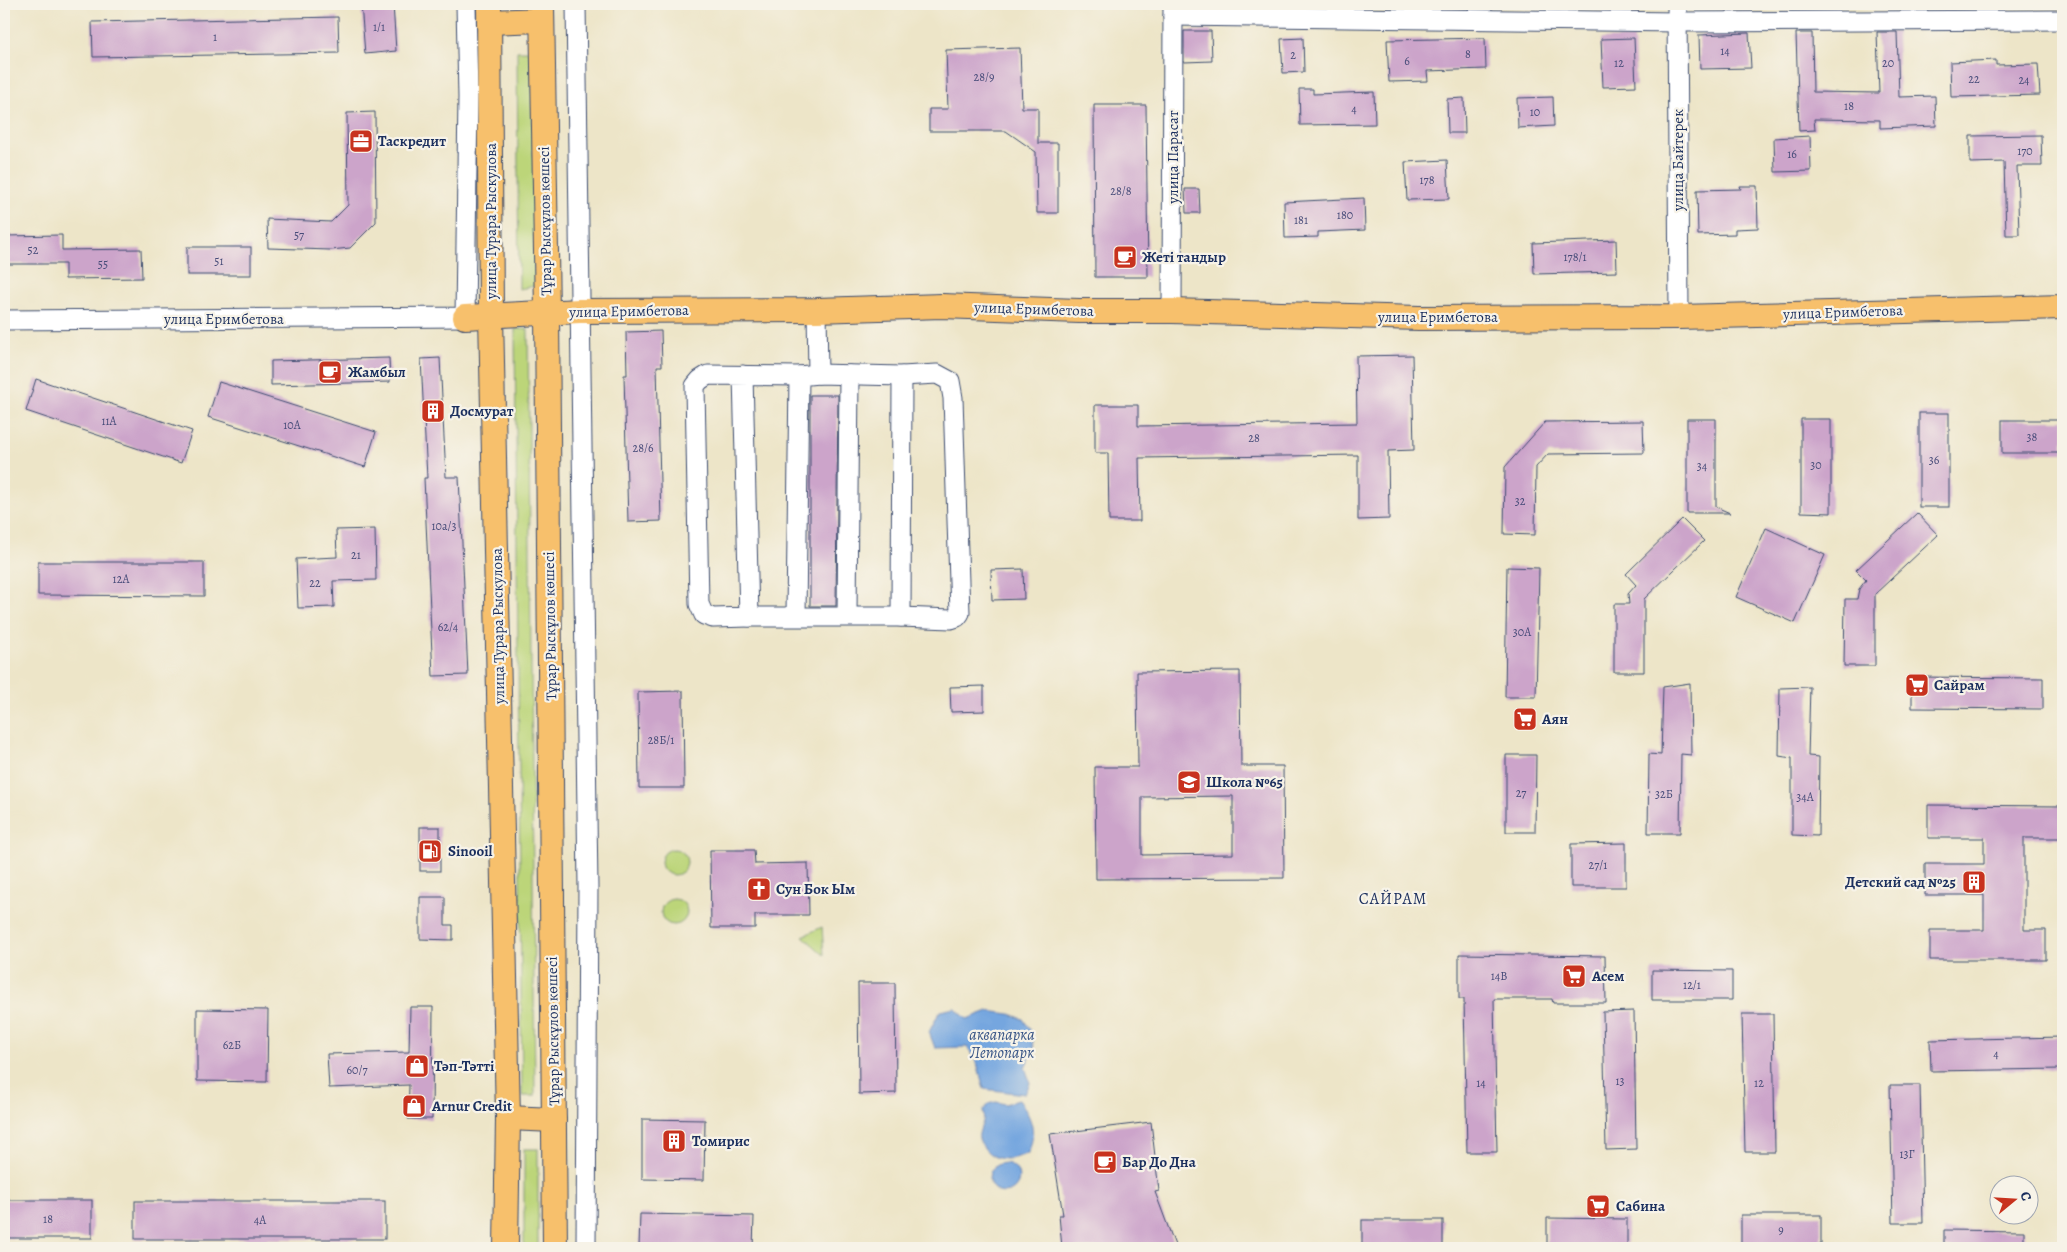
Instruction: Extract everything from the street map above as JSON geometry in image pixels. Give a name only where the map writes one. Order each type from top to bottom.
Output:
[{"type":"main road","points":[[489,13],[542,12]]},
{"type":"main road","name":"Тұрар Рыскұлов көшесі","points":[[542,12],[547,313],[555,1248]]},
{"type":"main road","name":"улица Турара Рыскулова","points":[[489,13],[491,315],[508,1118],[505,1245]]},
{"type":"main road","name":"улица Еримбетова","points":[[465,317],[580,311],[817,310],[942,306],[1079,312],[1172,311],[1419,318],[1679,317],[2063,307]]},
{"type":"main road","points":[[508,1118],[554,1120]]},
{"type":"street","points":[[465,317],[468,97],[466,4]]},
{"type":"street","points":[[576,4],[588,887],[586,1248]]},
{"type":"street","points":[[1173,10],[1678,13],[2063,20]]},
{"type":"street","name":"улица Парасат","points":[[1172,311],[1173,10]]},
{"type":"street","name":"улица Байтерек","points":[[1678,13],[1679,317]]},
{"type":"street","points":[[468,97],[490,167]]},
{"type":"street","points":[[817,310],[818,374]]},
{"type":"street","name":"улица Еримбетова","points":[[4,320],[465,317]]},
{"type":"street","points":[[936,374],[950,381],[953,398],[960,612],[957,617],[951,619],[847,616],[713,618],[704,615],[699,604],[698,594],[695,386],[700,380],[708,376],[849,375],[902,376],[936,374]]},
{"type":"street","points":[[743,375],[749,617]]},
{"type":"street","points":[[847,616],[849,375]]},
{"type":"street","points":[[796,616],[799,376]]},
{"type":"street","points":[[901,617],[902,376]]},
{"type":"green space","points":[[517,51],[532,51],[535,286],[519,289]]},
{"type":"green space","points":[[515,329],[528,329],[535,1096],[522,1096]]},
{"type":"green space","points":[[674,849],[683,853],[687,862],[683,871],[674,875],[665,871],[661,862],[665,853]]},
{"type":"green space","points":[[674,899],[683,903],[687,912],[683,921],[674,925],[665,921],[661,912],[665,903]]},
{"type":"green space","points":[[822,927],[824,955],[803,936]]},
{"type":"green space","points":[[524,1149],[538,1149],[538,1248],[524,1248]]},
{"type":"water","name":"аквапарка Летопарк","points":[[955,1008],[967,1019],[988,1011],[1010,1014],[1023,1019],[1031,1031],[1034,1048],[1025,1067],[1030,1083],[1025,1094],[984,1089],[977,1063],[967,1047],[935,1048],[929,1032],[940,1011]]},
{"type":"water","points":[[1019,1100],[1032,1125],[1033,1132],[1028,1153],[1011,1159],[994,1157],[979,1140],[984,1118],[983,1111],[988,1104],[996,1102],[1005,1104]]},
{"type":"water","points":[[1004,1163],[1015,1167],[1019,1178],[1015,1189],[1004,1193],[993,1189],[989,1178],[993,1167]]},
{"type":"building","points":[[361,4],[393,4],[396,51],[365,54]]},
{"type":"building","points":[[338,17],[339,53],[93,57],[92,22]]},
{"type":"building","points":[[1184,31],[1211,31],[1212,61],[1184,62]]},
{"type":"building","points":[[1877,32],[1897,32],[1899,97],[1935,96],[1936,126],[1880,128],[1880,120],[1814,119],[1815,130],[1799,131],[1796,33],[1812,33],[1813,92],[1879,93]]},
{"type":"building","points":[[1749,33],[1751,68],[1700,69],[1699,35]]},
{"type":"building","points":[[1303,38],[1304,72],[1283,73],[1281,39]]},
{"type":"building","points":[[1485,38],[1486,69],[1427,71],[1428,81],[1389,82],[1387,40]]},
{"type":"building","points":[[1634,38],[1636,86],[1603,87],[1601,39]]},
{"type":"building","points":[[1020,48],[1022,108],[1038,108],[1038,143],[1058,143],[1058,213],[1037,213],[1036,152],[1006,131],[929,131],[929,109],[948,109],[946,50]]},
{"type":"building","points":[[1996,60],[1996,65],[2038,64],[2040,95],[1951,97],[1950,62]]},
{"type":"building","points":[[1299,89],[1313,89],[1313,94],[1374,92],[1375,124],[1300,125]]},
{"type":"building","points":[[1553,97],[1554,126],[1518,128],[1517,98]]},
{"type":"building","points":[[1464,98],[1465,133],[1448,133],[1447,99]]},
{"type":"building","points":[[1094,105],[1146,105],[1148,277],[1095,277]]},
{"type":"building","points":[[375,112],[376,222],[350,248],[331,250],[268,248],[267,219],[331,222],[348,205],[347,113]]},
{"type":"building","points":[[2041,135],[2042,166],[2017,166],[2019,235],[2006,235],[2004,162],[1970,163],[1970,136]]},
{"type":"building","points":[[1810,136],[1811,171],[1775,172],[1774,138]]},
{"type":"building","points":[[1447,160],[1449,199],[1407,200],[1405,162]]},
{"type":"building","points":[[1740,186],[1757,186],[1758,228],[1735,229],[1735,234],[1698,235],[1697,190],[1741,189]]},
{"type":"building","points":[[1185,189],[1199,189],[1200,213],[1186,213]]},
{"type":"building","points":[[1364,198],[1365,230],[1318,232],[1318,237],[1285,238],[1284,202]]},
{"type":"building","points":[[62,235],[62,250],[141,249],[142,278],[65,279],[65,264],[4,264],[4,236]]},
{"type":"building","points":[[1616,240],[1617,272],[1534,274],[1533,243]]},
{"type":"building","points":[[187,247],[251,247],[251,275],[187,275]]},
{"type":"building","points":[[661,331],[662,366],[657,366],[661,521],[628,522],[624,375],[627,375],[626,332]]},
{"type":"building","points":[[1412,355],[1414,450],[1388,451],[1389,519],[1358,520],[1358,455],[1139,458],[1140,521],[1109,521],[1108,453],[1095,453],[1095,405],[1138,405],[1138,426],[1357,423],[1356,356]]},
{"type":"building","name":"Жамбыл","points":[[389,358],[390,382],[271,385],[271,361]]},
{"type":"building","points":[[440,358],[446,477],[459,477],[468,675],[433,676],[424,478],[427,478],[421,359]]},
{"type":"building","points":[[36,379],[192,431],[181,463],[26,411]]},
{"type":"building","points":[[219,382],[376,432],[365,467],[208,417]]},
{"type":"building","points":[[810,395],[838,395],[836,606],[810,606]]},
{"type":"building","points":[[1919,413],[1949,413],[1949,507],[1919,507]]},
{"type":"building","points":[[1687,419],[1716,419],[1716,507],[1730,513],[1687,513]]},
{"type":"building","points":[[1801,419],[1831,419],[1831,513],[1801,512]]},
{"type":"building","points":[[2002,420],[2063,420],[2063,453],[2002,453]]},
{"type":"building","points":[[1643,421],[1644,453],[1548,454],[1536,467],[1535,535],[1504,534],[1505,467],[1545,422]]},
{"type":"building","points":[[1917,513],[1938,535],[1875,594],[1875,666],[1844,666],[1845,599],[1857,599],[1859,589],[1866,580],[1856,570]]},
{"type":"building","points":[[1682,519],[1704,541],[1644,599],[1644,672],[1614,672],[1614,604],[1629,604],[1628,594],[1636,585],[1626,574]]},
{"type":"building","points":[[1766,528],[1825,555],[1795,623],[1736,597]]},
{"type":"building","points":[[375,529],[376,580],[333,581],[334,607],[298,608],[296,559],[337,557],[336,530]]},
{"type":"building","points":[[38,562],[204,562],[204,596],[38,595]]},
{"type":"building","points":[[1507,567],[1539,568],[1536,697],[1505,697]]},
{"type":"building","points":[[1023,569],[1024,599],[992,600],[991,570]]},
{"type":"building","name":"Школа №65","points":[[1240,671],[1241,766],[1283,766],[1284,878],[1096,879],[1095,767],[1138,767],[1137,672]],"holes":[[[1233,796],[1233,854],[1142,855],[1142,797]]]},
{"type":"building","points":[[1912,677],[2043,678],[2043,709],[1912,708]]},
{"type":"building","points":[[1690,683],[1691,755],[1681,754],[1680,833],[1648,833],[1649,754],[1661,755],[1663,687]]},
{"type":"building","points":[[984,686],[984,711],[951,712],[950,687]]},
{"type":"building","points":[[1810,687],[1808,756],[1819,757],[1818,836],[1792,835],[1792,758],[1779,756],[1780,688]]},
{"type":"building","points":[[683,691],[684,788],[639,788],[638,692]]},
{"type":"building","points":[[1506,755],[1536,755],[1535,832],[1506,832]]},
{"type":"building","name":"Детский сад №25","points":[[1928,805],[2063,806],[2063,838],[2024,838],[2024,930],[2046,930],[2046,960],[1930,960],[1930,930],[1984,930],[1984,895],[1925,895],[1925,864],[1984,864],[1984,838],[1928,838]]},
{"type":"building","name":"Sinooil","points":[[420,827],[440,827],[440,871],[420,871]]},
{"type":"building","points":[[1626,843],[1626,887],[1571,887],[1571,844]]},
{"type":"building","name":"Сун Бок Ым","points":[[710,850],[754,850],[755,864],[808,863],[809,915],[755,915],[755,928],[711,928]]},
{"type":"building","points":[[420,897],[445,897],[445,925],[453,925],[453,940],[420,939]]},
{"type":"building","points":[[1459,954],[1605,956],[1606,1003],[1553,1003],[1552,999],[1494,999],[1497,1152],[1467,1152],[1464,999],[1459,999]]},
{"type":"building","points":[[1652,970],[1732,971],[1732,1000],[1652,1000]]},
{"type":"building","points":[[858,983],[895,983],[896,1093],[859,1094]]},
{"type":"building","points":[[410,1007],[433,1007],[432,1119],[408,1119],[409,1085],[329,1088],[327,1054],[409,1052]]},
{"type":"building","points":[[197,1009],[268,1010],[267,1082],[197,1081]]},
{"type":"building","points":[[1634,1011],[1636,1149],[1606,1150],[1603,1012]]},
{"type":"building","points":[[1742,1014],[1773,1014],[1775,1152],[1745,1152]]},
{"type":"building","points":[[2062,1037],[2062,1069],[1931,1071],[1930,1040]]},
{"type":"building","points":[[1890,1085],[1920,1085],[1923,1223],[1893,1223]]},
{"type":"building","name":"Томирис","points":[[642,1119],[705,1120],[704,1180],[642,1179]]},
{"type":"building","points":[[1151,1122],[1159,1191],[1155,1192],[1176,1248],[1062,1248],[1059,1215],[1063,1215],[1050,1134]]},
{"type":"building","points":[[4,1200],[92,1200],[92,1238],[4,1238]]},
{"type":"building","points":[[135,1201],[385,1201],[385,1239],[135,1239]]},
{"type":"building","points":[[640,1214],[754,1216],[753,1248],[639,1248]]},
{"type":"building","points":[[1741,1215],[1821,1215],[1821,1245],[1741,1245]]},
{"type":"building","points":[[1547,1218],[1627,1219],[1627,1248],[1547,1248]]},
{"type":"building","points":[[1362,1220],[1443,1220],[1443,1248],[1362,1248]]},
{"type":"building","points":[[1944,1230],[2024,1231],[2024,1248],[1944,1248]]},
{"type":"place","name":"Таскредит","points":[[361,141]]},
{"type":"place","name":"Жеті тандыр","points":[[1125,257]]},
{"type":"place","name":"Жамбыл","points":[[330,372]]},
{"type":"place","name":"Досмурат","points":[[433,411]]},
{"type":"place","name":"Сайрам","points":[[1917,685]]},
{"type":"place","name":"Аян","points":[[1525,719]]},
{"type":"place","name":"Школа №65","points":[[1189,782]]},
{"type":"place","name":"Sinooil","points":[[430,851]]},
{"type":"place","name":"Детский сад №25","points":[[1974,882]]},
{"type":"place","name":"Сун Бок Ым","points":[[759,889]]},
{"type":"place","name":"Асем","points":[[1574,976]]},
{"type":"place","name":"Тәп-Тәтті","points":[[417,1066]]},
{"type":"place","name":"Arnur Credit","points":[[414,1106]]},
{"type":"place","name":"Томирис","points":[[674,1141]]},
{"type":"place","name":"Бар До Дна","points":[[1105,1162]]},
{"type":"place","name":"Сабина","points":[[1598,1206]]},
{"type":"district","name":"САЙРАМ","points":[[1393,899]]}]
